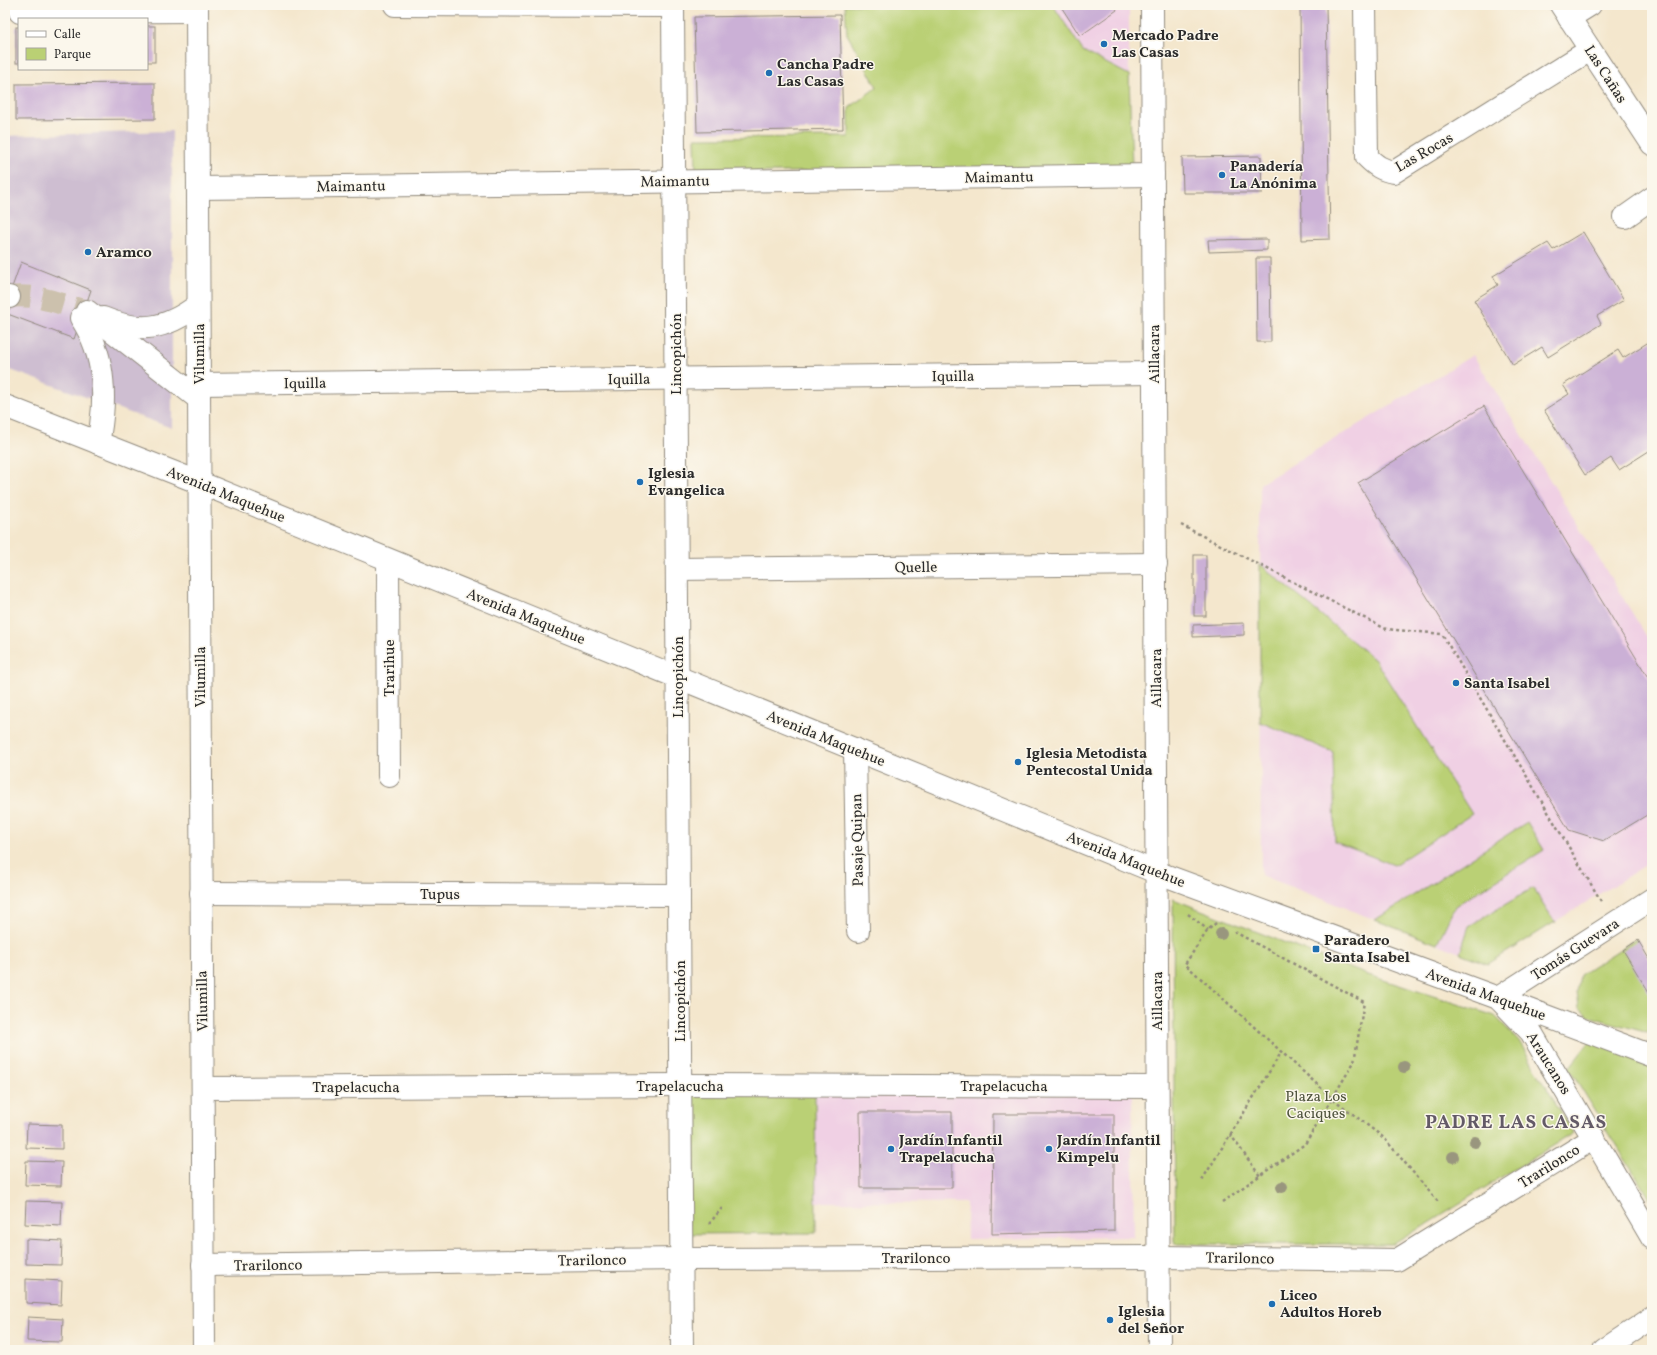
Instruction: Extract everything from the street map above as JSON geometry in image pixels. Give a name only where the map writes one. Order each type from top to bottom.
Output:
[{"type":"street","points":[[20,5],[20,12],[197,8]]},
{"type":"street","points":[[395,5],[673,6]]},
{"type":"street","name":"Las Rocas","points":[[1365,5],[1367,157],[1375,166],[1384,170],[1394,172],[1590,50]]},
{"type":"street","points":[[1565,11],[1590,5]]},
{"type":"street","name":"Lincopichón","points":[[673,6],[677,569],[676,677],[681,1085],[682,1350]]},
{"type":"street","name":"Vilumilla","points":[[197,8],[198,482],[204,1350]]},
{"type":"street","name":"Aillacara","points":[[1148,9],[1153,176],[1159,1350]]},
{"type":"street","name":"Las Cañas","points":[[1565,11],[1652,144]]},
{"type":"street","name":"Maimantu","points":[[198,188],[1153,176]]},
{"type":"street","points":[[1625,217],[1652,198]]},
{"type":"street","points":[[84,313],[122,326],[140,328],[158,326],[172,322],[198,305]]},
{"type":"street","points":[[84,313],[199,392]]},
{"type":"street","points":[[84,313],[95,342],[102,370],[104,394],[103,418],[98,443]]},
{"type":"street","name":"Iquilla","points":[[199,392],[676,379],[1154,373]]},
{"type":"street","name":"Avenida Maquehue","points":[[5,406],[198,482],[1156,872],[1652,1056]]},
{"type":"street","name":"Trarihue","points":[[388,560],[389,776]]},
{"type":"street","name":"Quelle","points":[[677,569],[1156,564]]},
{"type":"street","name":"Pasaje Quipan","points":[[855,749],[858,931]]},
{"type":"street","name":"Tupus","points":[[201,893],[679,895]]},
{"type":"street","name":"Tomás Guevara","points":[[1498,998],[1652,900]]},
{"type":"street","name":"Araucanos","points":[[1498,998],[1531,1032],[1652,1238]]},
{"type":"street","name":"Trapelacucha","points":[[203,1088],[681,1085],[1157,1087]]},
{"type":"street","name":"Trarilonco","points":[[203,1266],[682,1259],[1159,1257],[1397,1260],[1594,1138]]},
{"type":"street","points":[[1604,1350],[1652,1318]]},
{"type":"path","points":[[1155,512],[1386,629],[1442,634],[1614,923]]},
{"type":"path","points":[[1217,922],[1208,930],[1185,964],[1332,1098],[1384,1138],[1456,1224]]},
{"type":"path","points":[[1222,1202],[1305,1144],[1354,1062],[1364,1002],[1231,930]]},
{"type":"path","points":[[1202,1180],[1281,1053]]},
{"type":"path","points":[[1230,1134],[1260,1176]]},
{"type":"shaded area","name":"Mercado Padre Las Casas","points":[[1053,5],[1129,5],[1129,75],[1083,51]]},
{"type":"shaded area","name":"Aramco","points":[[172,131],[172,428],[5,368],[5,136]]},
{"type":"shaded area","name":"Santa Isabel","points":[[1473,355],[1652,645],[1652,861],[1488,964],[1261,875],[1260,484]]},
{"type":"shaded area","points":[[815,1094],[1132,1094],[1134,1237],[967,1239],[966,1203],[816,1202]]},
{"type":"green space","points":[[845,5],[1053,5],[1083,51],[1129,75],[1132,168],[696,173],[695,138],[849,137],[849,108],[877,87],[847,34]]},
{"type":"green space","points":[[1260,564],[1375,660],[1472,814],[1394,865],[1335,842],[1333,752],[1260,722]]},
{"type":"green space","points":[[1527,822],[1544,850],[1455,906],[1437,944],[1375,920]]},
{"type":"green space","points":[[1533,888],[1555,922],[1488,964],[1460,953],[1469,926]]},
{"type":"green space","name":"Plaza Los Caciques","points":[[1173,899],[1365,974],[1495,1016],[1519,1041],[1573,1133],[1394,1244],[1175,1244]]},
{"type":"green space","points":[[1636,939],[1652,966],[1652,1034],[1588,1016],[1579,1007],[1577,993],[1580,975]]},
{"type":"green space","points":[[1591,1040],[1652,1060],[1652,1203],[1569,1068]]},
{"type":"green space","points":[[688,1094],[815,1094],[816,1233],[688,1234]]},
{"type":"building","points":[[1060,5],[1114,5],[1117,10],[1080,36]]},
{"type":"building","points":[[1300,5],[1326,5],[1330,239],[1302,240]]},
{"type":"building","name":"Cancha Padre Las Casas","points":[[840,15],[843,129],[697,132],[694,17]]},
{"type":"building","points":[[148,26],[155,26],[155,62],[148,62]]},
{"type":"building","points":[[16,27],[18,27],[18,63],[16,63]]},
{"type":"building","points":[[155,83],[155,119],[16,120],[16,84]]},
{"type":"building","name":"Panadería La Anónima","points":[[1261,156],[1262,193],[1183,193],[1182,157]]},
{"type":"building","points":[[1583,232],[1624,300],[1597,316],[1601,324],[1548,357],[1542,347],[1513,365],[1474,300],[1498,285],[1493,276],[1548,243],[1553,250]]},
{"type":"building","points":[[1267,239],[1267,250],[1209,252],[1208,240]]},
{"type":"building","points":[[1256,258],[1270,258],[1271,342],[1257,342]]},
{"type":"building","points":[[21,262],[91,290],[74,339],[5,313],[5,307]]},
{"type":"building","points":[[1652,340],[1652,449],[1619,470],[1611,458],[1585,475],[1544,410],[1569,394],[1563,385],[1618,350],[1623,358]]},
{"type":"building","points":[[1484,406],[1652,684],[1652,812],[1604,841],[1569,830],[1358,483]]},
{"type":"building","points":[[1194,555],[1206,555],[1206,616],[1194,616]]},
{"type":"building","points":[[1244,623],[1244,635],[1193,637],[1193,625]]},
{"type":"building","points":[[1638,940],[1652,964],[1652,998],[1623,950]]},
{"type":"building","points":[[860,1112],[952,1112],[952,1188],[861,1188]]},
{"type":"building","name":"Jardín Infantil Kimpelu","points":[[993,1114],[1114,1114],[1114,1231],[992,1234]]},
{"type":"building","points":[[27,1124],[62,1125],[62,1149],[26,1148]]},
{"type":"building","points":[[26,1161],[62,1162],[61,1186],[25,1185]]},
{"type":"building","points":[[26,1201],[62,1202],[61,1226],[25,1224]]},
{"type":"building","points":[[26,1239],[62,1241],[61,1265],[26,1264]]},
{"type":"building","points":[[26,1279],[62,1281],[61,1305],[26,1303]]},
{"type":"building","points":[[28,1317],[63,1319],[62,1342],[27,1341]]},
{"type":"tunnel","points":[[9,297],[28,296],[84,310]]},
{"type":"place","name":"Mercado Padre Las Casas","points":[[1104,44]]},
{"type":"place","name":"Cancha Padre Las Casas","points":[[769,73]]},
{"type":"place","name":"Panadería La Anónima","points":[[1222,175]]},
{"type":"place","name":"Aramco","points":[[88,252]]},
{"type":"place","name":"Iglesia Evangelica","points":[[640,482]]},
{"type":"place","name":"Santa Isabel","points":[[1456,683]]},
{"type":"place","name":"Iglesia Metodista Pentecostal Unida","points":[[1018,762]]},
{"type":"place","name":"Paradero Santa Isabel","points":[[1316,949]]},
{"type":"place","name":"Jardín Infantil Trapelacucha","points":[[891,1149]]},
{"type":"place","name":"Jardín Infantil Kimpelu","points":[[1049,1149]]},
{"type":"place","name":"Liceo Adultos Horeb","points":[[1272,1304]]},
{"type":"place","name":"Iglesia del Señor","points":[[1110,1320]]},
{"type":"district","name":"PADRE LAS CASAS","points":[[1516,1121]]}]
